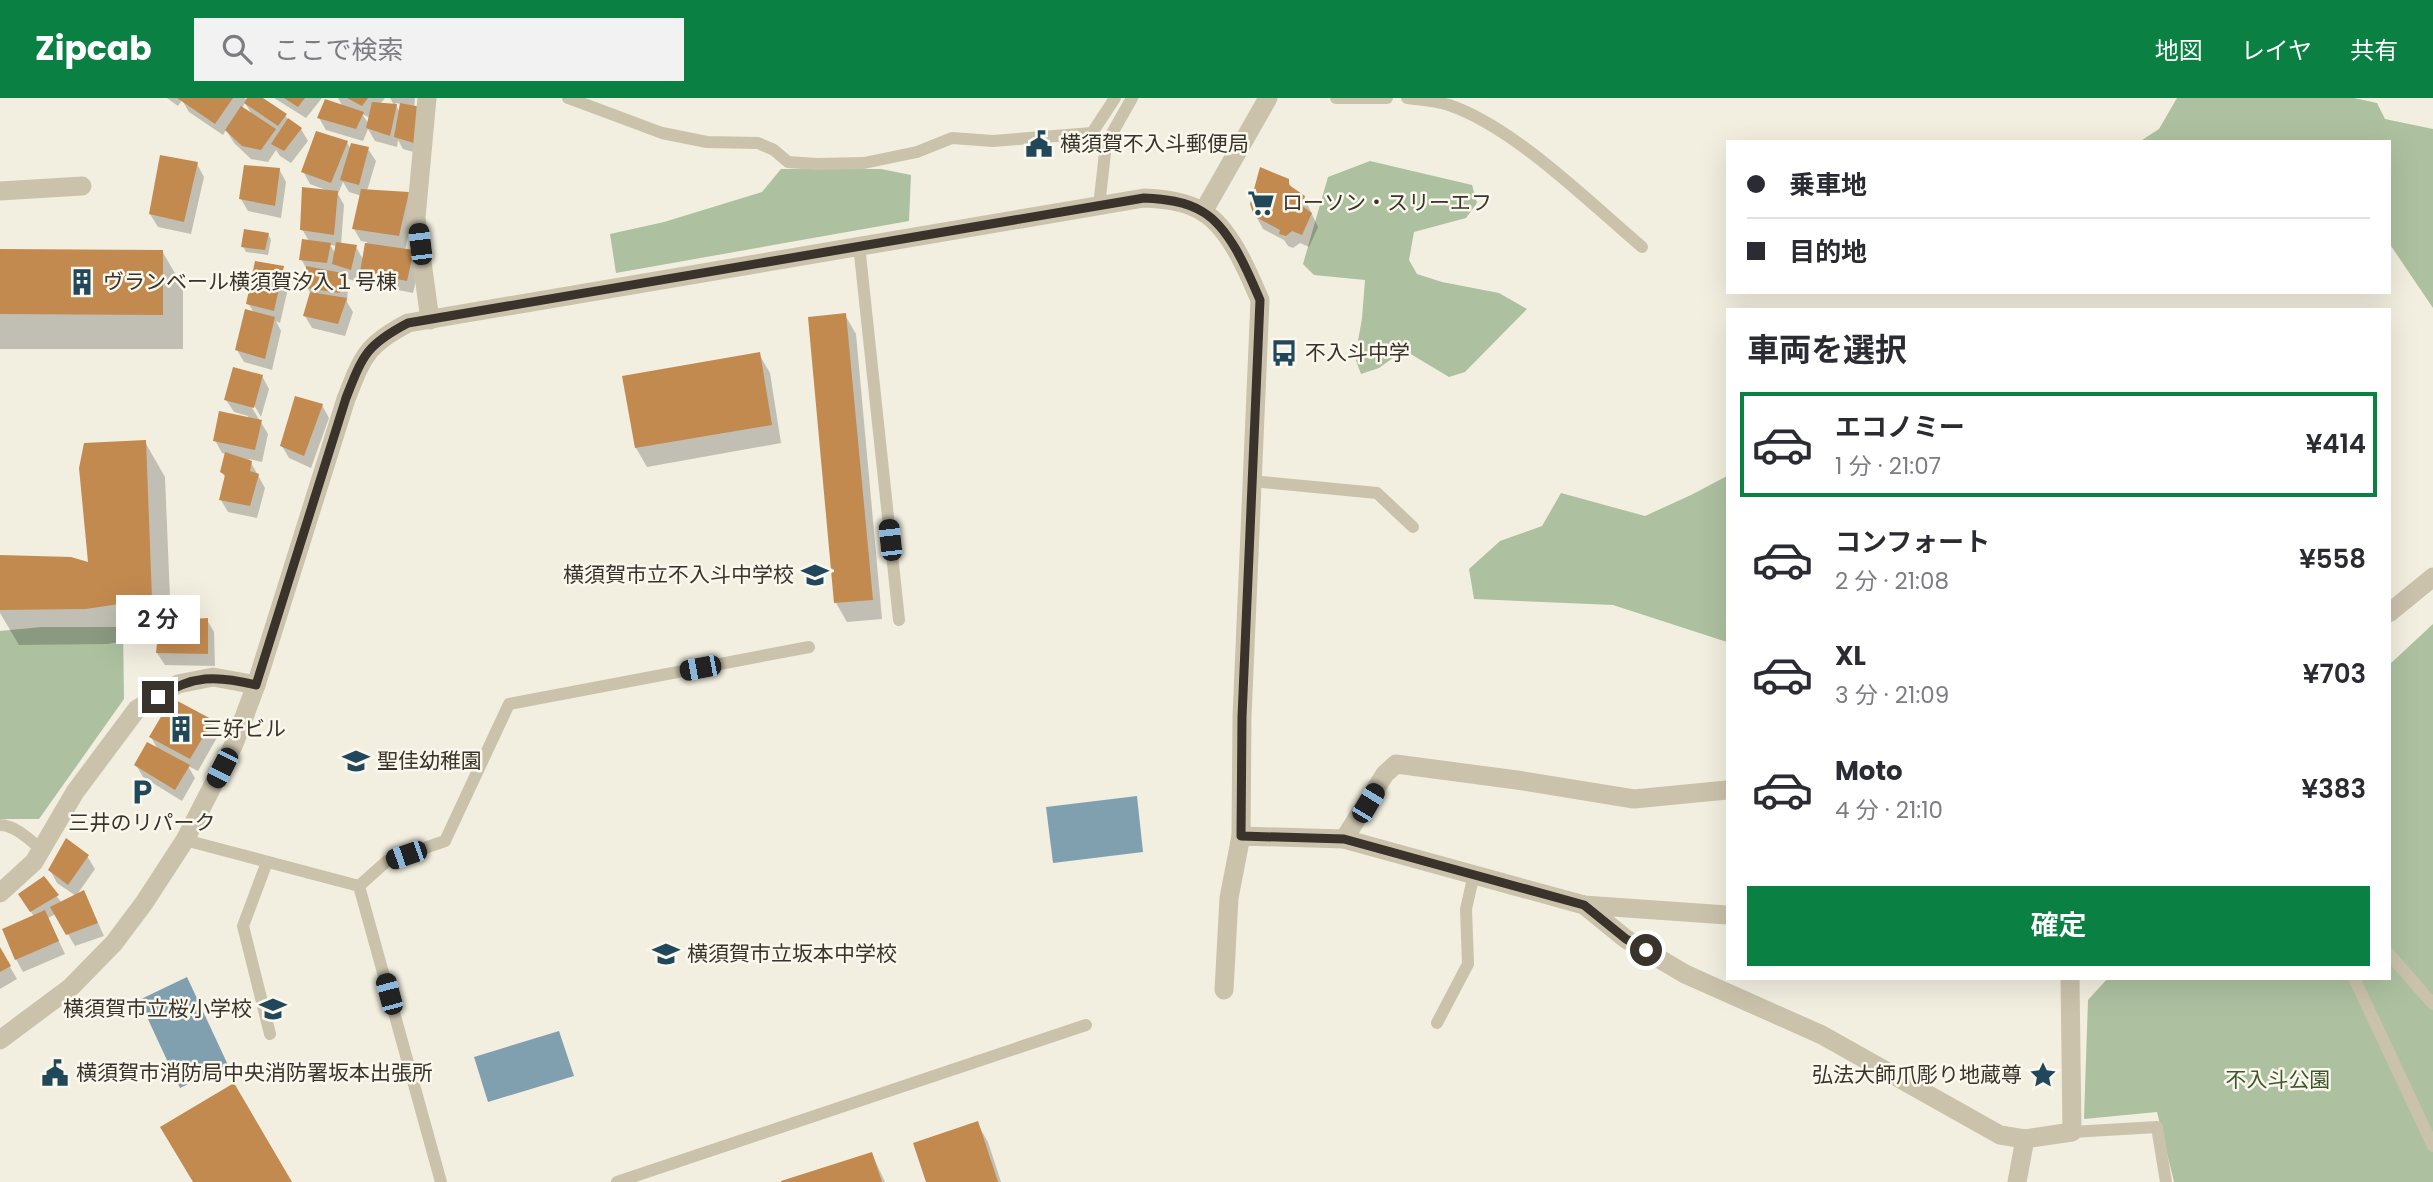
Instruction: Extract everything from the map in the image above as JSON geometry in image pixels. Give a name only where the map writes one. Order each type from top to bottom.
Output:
[{"type":"street","points":[[427,98],[416,218],[430,320]]},
{"type":"street","points":[[1203,212],[1268,98]]},
{"type":"street","points":[[0,191],[82,186]]},
{"type":"street","points":[[0,1040],[71,987],[114,943],[185,840],[234,744],[256,685],[346,398],[362,359],[382,337],[408,323],[1144,198],[1169,199],[1203,212],[1229,239],[1260,300],[1242,717],[1241,836],[1230,898],[1224,990]]},
{"type":"street","points":[[2391,611],[2433,577]]},
{"type":"street","points":[[0,893],[34,862],[75,792],[137,709],[178,684],[213,677],[256,685]]},
{"type":"street","points":[[1344,839],[1385,774],[1396,764],[1634,799],[1726,790]]},
{"type":"street","points":[[1241,836],[1344,839],[1584,905],[1726,915]]},
{"type":"street","points":[[1584,905],[1626,939],[1685,974],[1822,1034],[2000,1135],[2025,1139],[2072,1132],[2070,980]]},
{"type":"street","points":[[2017,1182],[2025,1139]]},
{"type":"lane","points":[[568,98],[662,133],[707,142],[758,143],[774,150],[788,162],[816,164],[864,163],[917,152],[952,138],[993,141],[1092,133],[1115,98]]},
{"type":"lane","points":[[1098,206],[1106,144],[1132,98]]},
{"type":"lane","points":[[1335,98],[1387,98]]},
{"type":"lane","points":[[1407,98],[1448,104],[1503,133],[1544,163],[1642,247]]},
{"type":"lane","points":[[859,245],[899,620]]},
{"type":"lane","points":[[1252,481],[1377,493],[1413,527]]},
{"type":"lane","points":[[359,886],[387,861],[445,841],[509,704],[809,647]]},
{"type":"lane","points":[[0,825],[5,824],[22,834],[42,850]]},
{"type":"lane","points":[[185,840],[359,886]]},
{"type":"lane","points":[[267,862],[243,926],[270,1034]]},
{"type":"lane","points":[[1437,1023],[1468,964],[1466,909],[1474,874]]},
{"type":"lane","points":[[359,886],[441,1182]]},
{"type":"lane","points":[[2391,956],[2433,1004]]},
{"type":"lane","points":[[2355,980],[2433,1146]]},
{"type":"lane","points":[[617,1182],[1086,1025]]},
{"type":"lane","points":[[2072,1132],[2157,1127],[2166,1182]]},
{"type":"green space","points":[[2177,98],[2354,98],[2377,103],[2385,119],[2433,129],[2433,308],[2391,246],[2391,140],[2142,140],[2159,129]]},
{"type":"green space","points":[[1370,161],[1472,185],[1477,203],[1466,218],[1414,232],[1409,260],[1417,274],[1442,282],[1499,293],[1527,309],[1465,372],[1449,377],[1404,350],[1379,368],[1361,374],[1355,358],[1365,280],[1314,275],[1303,264],[1328,177]]},
{"type":"green space","points":[[781,169],[881,169],[911,175],[909,221],[616,273],[610,234],[664,222],[762,192]]},
{"type":"green space","points":[[1726,477],[1726,642],[1613,605],[1474,599],[1469,569],[1500,541],[1542,526],[1561,493],[1645,516]]},
{"type":"green space","name":"不入斗公園","points":[[2433,624],[2433,1182],[2174,1182],[2157,1112],[2084,1119],[2088,1000],[2106,980],[2391,980],[2391,663]]},
{"type":"green space","points":[[42,627],[123,627],[124,699],[39,819],[0,819],[0,631]]},
{"type":"water","points":[[1137,796],[1143,852],[1053,863],[1046,807]]},
{"type":"water","points":[[187,977],[228,1065],[180,1088],[139,1000]]},
{"type":"water","points":[[559,1031],[574,1076],[488,1102],[474,1057]]},
{"type":"building","points":[[177,98],[233,98],[215,124]]},
{"type":"building","points":[[247,98],[263,98],[287,114],[278,126],[244,103]]},
{"type":"building","points":[[284,98],[305,98],[298,107]]},
{"type":"building","points":[[347,98],[368,98],[362,106]]},
{"type":"building","points":[[325,99],[364,112],[356,129],[317,118]]},
{"type":"building","points":[[372,102],[397,104],[390,136],[366,128]]},
{"type":"building","points":[[400,103],[421,107],[417,144],[394,137]]},
{"type":"building","points":[[241,106],[276,129],[261,150],[242,146],[225,130]]},
{"type":"building","points":[[288,118],[302,128],[284,151],[271,144]]},
{"type":"building","points":[[316,131],[348,141],[331,183],[301,172]]},
{"type":"building","points":[[351,143],[369,147],[359,185],[340,180]]},
{"type":"building","points":[[160,155],[198,162],[184,222],[149,214]]},
{"type":"building","points":[[244,165],[280,168],[275,206],[239,199]]},
{"type":"building","points":[[1260,167],[1289,179],[1289,185],[1305,196],[1302,206],[1312,213],[1302,235],[1292,231],[1286,236],[1279,234],[1280,230],[1254,216],[1250,204]]},
{"type":"building","points":[[302,187],[338,191],[334,235],[300,230]]},
{"type":"building","points":[[361,189],[409,192],[399,236],[352,229]]},
{"type":"building","points":[[244,229],[269,233],[265,250],[241,247]]},
{"type":"building","points":[[302,239],[331,243],[327,263],[299,260]]},
{"type":"building","points":[[336,242],[357,245],[351,270],[332,264]]},
{"type":"building","points":[[365,243],[414,250],[407,281],[360,272]]},
{"type":"building","name":"ヴランベール横須賀汐入１号棟","points":[[0,249],[163,250],[163,315],[0,314]]},
{"type":"building","points":[[255,261],[284,266],[274,311],[246,304]]},
{"type":"building","points":[[306,266],[342,273],[340,293],[306,288]]},
{"type":"building","points":[[310,292],[347,298],[338,324],[303,316]]},
{"type":"building","points":[[245,309],[275,317],[265,359],[235,350]]},
{"type":"building","points":[[846,313],[873,600],[834,603],[808,317]]},
{"type":"building","points":[[760,352],[772,425],[635,448],[622,376]]},
{"type":"building","points":[[233,367],[263,375],[254,408],[224,400]]},
{"type":"building","points":[[295,396],[323,404],[304,456],[280,446]]},
{"type":"building","points":[[219,411],[262,420],[255,450],[213,441]]},
{"type":"building","points":[[146,440],[152,599],[86,609],[0,610],[0,555],[71,557],[88,562],[79,468],[84,443]]},
{"type":"building","points":[[225,452],[252,461],[250,471],[259,474],[250,506],[219,500],[225,475],[220,472]]},
{"type":"building","points":[[208,618],[208,654],[156,653],[159,621]]},
{"type":"building","name":"三好ビル","points":[[172,698],[213,720],[190,759],[149,737]]},
{"type":"building","points":[[147,742],[190,765],[175,790],[134,765]]},
{"type":"building","points":[[66,838],[89,855],[68,885],[48,870]]},
{"type":"building","points":[[44,876],[59,895],[30,912],[18,894]]},
{"type":"building","points":[[84,890],[98,923],[66,935],[50,907]]},
{"type":"building","points":[[45,910],[59,941],[15,960],[2,929]]},
{"type":"building","points":[[0,947],[11,966],[0,972]]},
{"type":"building","points":[[234,1083],[292,1182],[193,1182],[160,1127]]},
{"type":"building","points":[[978,1121],[998,1182],[926,1182],[913,1143]]},
{"type":"building","points":[[872,1152],[882,1182],[781,1182],[781,1181]]},
{"type":"place","name":"横須賀不入斗郵便局","points":[[1039,144]]},
{"type":"place","name":"ローソン・スリーエフ","points":[[1261,203]]},
{"type":"place","name":"ヴランベール横須賀汐入１号棟","points":[[82,282]]},
{"type":"place","name":"不入斗中学","points":[[1284,353]]},
{"type":"place","name":"横須賀市立不入斗中学校","points":[[815,575]]},
{"type":"place","name":"三好ビル","points":[[181,729]]},
{"type":"place","name":"聖佳幼稚園","points":[[356,761]]},
{"type":"place","name":"三井のリパーク","points":[[142,792]]},
{"type":"place","name":"横須賀市立坂本中学校","points":[[666,954]]},
{"type":"place","name":"横須賀市立桜小学校","points":[[273,1009]]},
{"type":"place","name":"横須賀市消防局中央消防署坂本出張所","points":[[55,1073]]},
{"type":"place","name":"弘法大師爪彫り地蔵尊","points":[[2043,1075]]},
{"type":"route","points":[[158,697],[178,684],[213,677],[256,685],[346,398],[362,359],[382,337],[408,323],[1144,198],[1169,199],[1203,212],[1229,239],[1260,300],[1242,717],[1241,836],[1344,839],[1584,905],[1626,939],[1646,950]]}]
